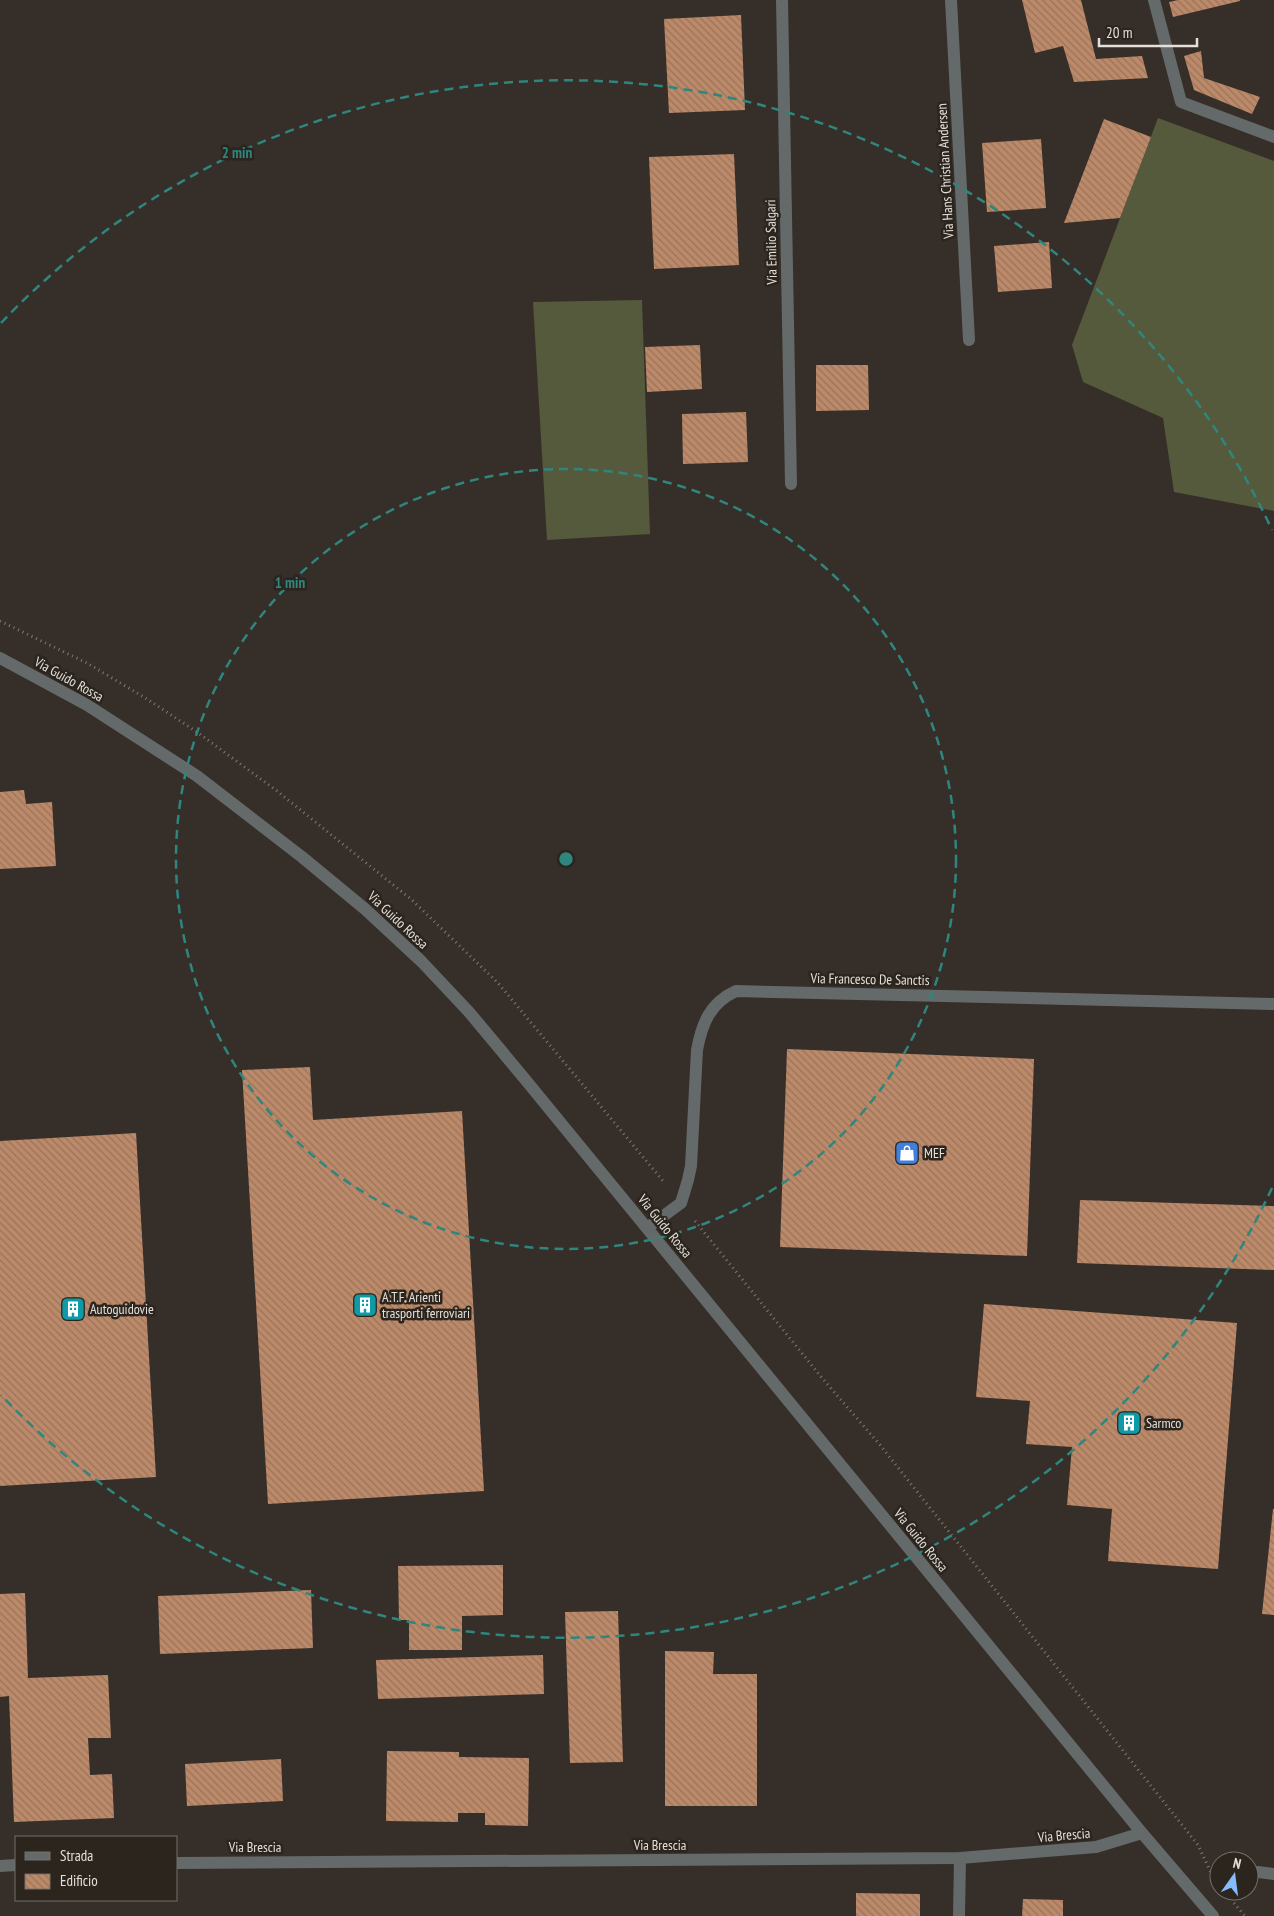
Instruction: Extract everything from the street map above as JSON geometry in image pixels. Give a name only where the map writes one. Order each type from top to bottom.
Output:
[{"type":"street","name":"Via Emilio Salgari","points":[[782,0],[791,484]]},
{"type":"street","name":"Via Hans Christian Andersen","points":[[951,0],[969,340]]},
{"type":"street","points":[[1154,0],[1181,102],[1274,136]]},
{"type":"street","name":"Via Guido Rossa","points":[[0,658],[87,705],[197,776],[365,908],[421,961],[469,1012],[1142,1833],[1213,1916]]},
{"type":"street","name":"Via Francesco De Sanctis","points":[[648,1228],[681,1203],[691,1166],[697,1050],[700,1035],[713,1006],[727,995],[736,991],[1274,1004]]},
{"type":"street","name":"Via Brescia","points":[[178,1863],[960,1858],[1096,1847],[1142,1833]]},
{"type":"street","points":[[960,1858],[960,1916]]},
{"type":"street","points":[[0,1866],[15,1865]]},
{"type":"street","points":[[1259,1872],[1274,1874]]},
{"type":"green space","points":[[1158,118],[1274,161],[1274,511],[1174,492],[1163,418],[1083,382],[1072,345]]},
{"type":"green space","points":[[642,300],[650,534],[547,540],[533,302]]},
{"type":"building","points":[[1022,0],[1081,0],[1096,59],[1142,56],[1148,78],[1074,82],[1063,46],[1035,53]]},
{"type":"building","points":[[1178,0],[1240,1],[1173,17],[1169,2]]},
{"type":"building","points":[[741,15],[745,110],[669,113],[664,19]]},
{"type":"building","points":[[1201,51],[1204,78],[1260,97],[1252,114],[1194,90],[1184,56]]},
{"type":"building","points":[[1104,119],[1151,137],[1120,218],[1064,223]]},
{"type":"building","points":[[1041,139],[1046,208],[987,212],[982,143]]},
{"type":"building","points":[[734,154],[739,265],[654,269],[649,157]]},
{"type":"building","points":[[1049,242],[1052,288],[998,292],[994,246]]},
{"type":"building","points":[[700,345],[702,389],[647,392],[645,347]]},
{"type":"building","points":[[816,365],[868,365],[869,410],[816,411]]},
{"type":"building","points":[[746,412],[748,462],[683,464],[682,414]]},
{"type":"building","points":[[24,790],[26,804],[52,802],[56,866],[0,869],[0,792]]},
{"type":"building","name":"MEF","points":[[787,1049],[1034,1059],[1027,1256],[780,1247]]},
{"type":"building","name":"A.T.F. Arienti trasporti ferroviari","points":[[310,1067],[313,1120],[462,1111],[484,1491],[268,1504],[242,1070]]},
{"type":"building","name":"Autoguidovie","points":[[136,1133],[156,1477],[0,1486],[0,1141]]},
{"type":"building","points":[[1080,1200],[1274,1206],[1274,1270],[1077,1263]]},
{"type":"building","name":"Sarmco","points":[[984,1304],[1237,1323],[1218,1569],[1108,1561],[1112,1509],[1067,1505],[1072,1447],[1026,1444],[1030,1401],[976,1397]]},
{"type":"building","points":[[1274,1509],[1274,1615],[1262,1614]]},
{"type":"building","points":[[503,1565],[503,1615],[462,1616],[462,1650],[409,1650],[409,1620],[399,1620],[398,1566]]},
{"type":"building","points":[[311,1590],[313,1648],[160,1654],[158,1596]]},
{"type":"building","points":[[25,1593],[28,1678],[108,1675],[111,1738],[88,1738],[90,1775],[112,1774],[114,1818],[14,1822],[9,1696],[0,1697],[0,1594]]},
{"type":"building","points":[[618,1611],[623,1762],[570,1763],[565,1612]]},
{"type":"building","points":[[665,1651],[714,1652],[713,1674],[757,1674],[757,1806],[665,1806]]},
{"type":"building","points":[[543,1655],[544,1694],[378,1699],[376,1660]]},
{"type":"building","points":[[387,1751],[459,1752],[459,1757],[529,1758],[528,1826],[485,1825],[485,1813],[458,1813],[458,1822],[386,1821]]},
{"type":"building","points":[[281,1759],[283,1801],[187,1806],[185,1764]]},
{"type":"building","points":[[856,1893],[920,1894],[920,1916],[856,1916]]},
{"type":"building","points":[[1023,1899],[1063,1900],[1063,1916],[1022,1916]]},
{"type":"place","name":"MEF","points":[[907,1153]]},
{"type":"place","name":"A.T.F. Arienti trasporti ferroviari","points":[[365,1305]]},
{"type":"place","name":"Autoguidovie","points":[[73,1309]]},
{"type":"place","name":"Sarmco","points":[[1129,1423]]}]
